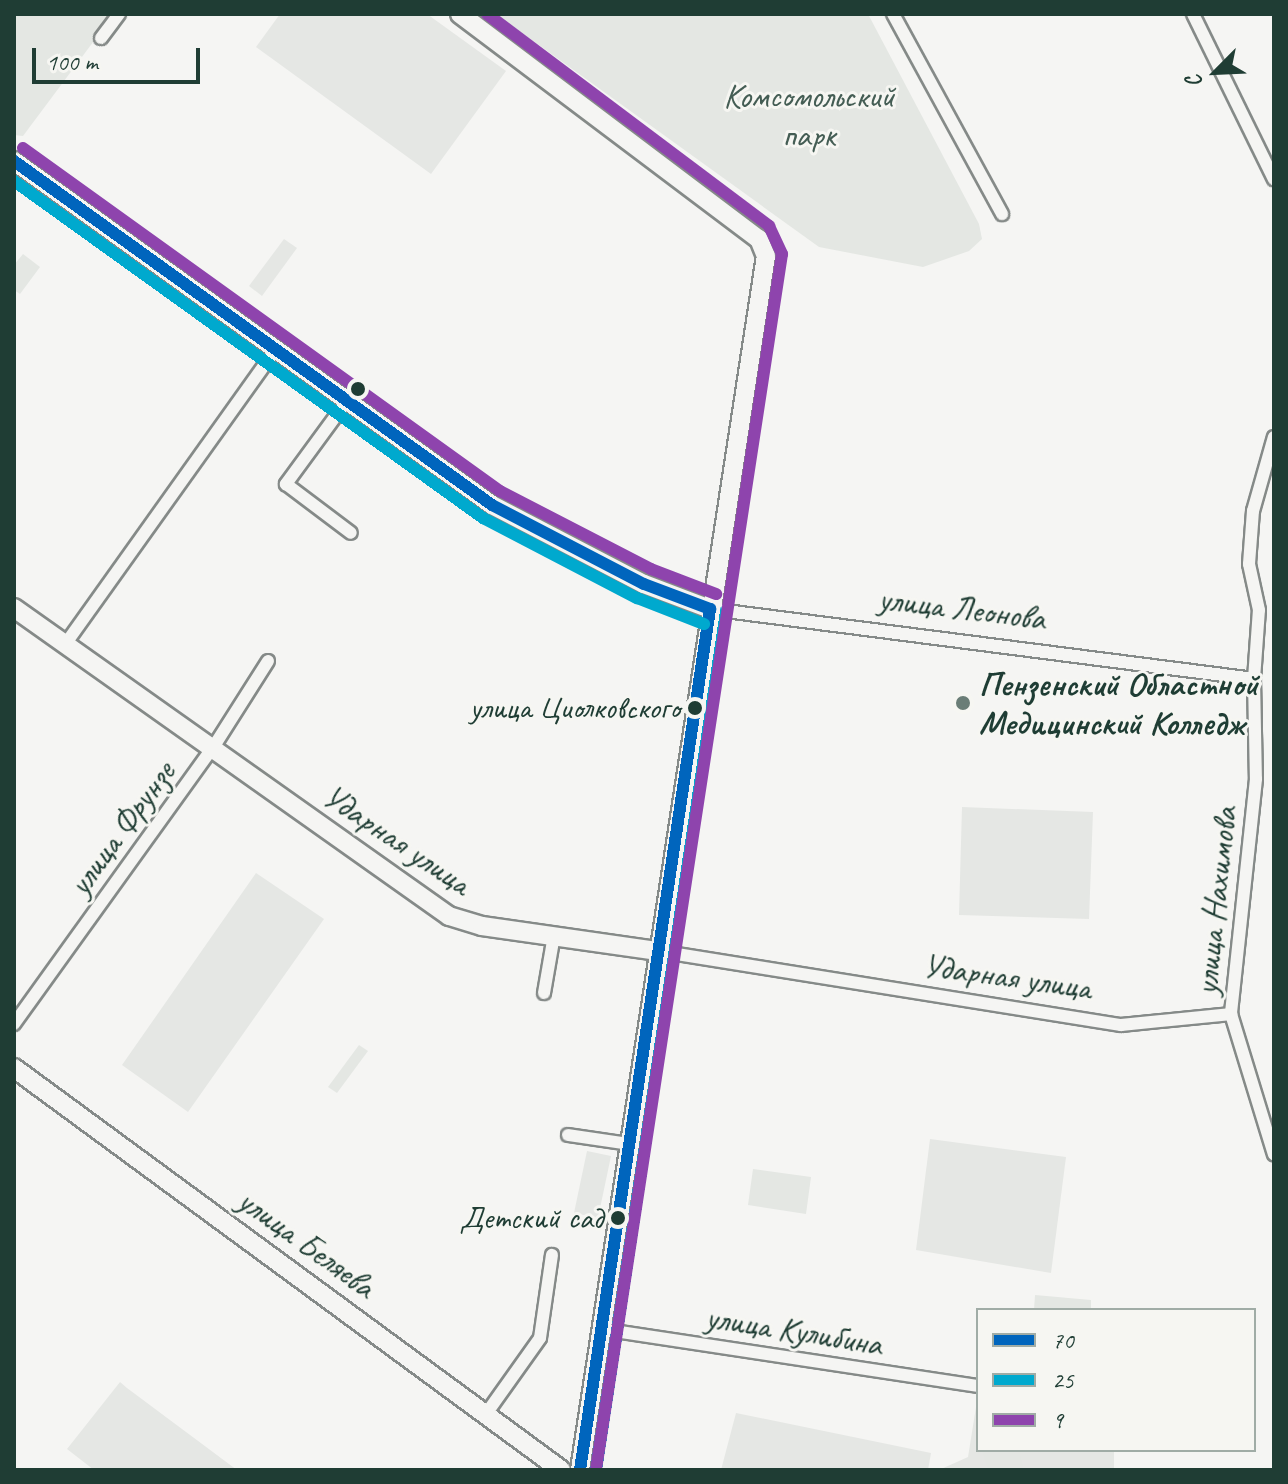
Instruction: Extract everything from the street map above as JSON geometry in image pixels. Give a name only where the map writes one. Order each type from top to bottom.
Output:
[{"type":"main road","points":[[460,14],[764,246],[580,1470]]},
{"type":"main road","name":"улица Леонова","points":[[14,161],[274,352],[492,505],[644,584],[710,609]]},
{"type":"main road","name":"Ударная улица","points":[[14,608],[449,916],[482,926],[658,951]]},
{"type":"main road","name":"улица Беляева","points":[[14,1068],[561,1470]]},
{"type":"street","points":[[101,38],[119,14]]},
{"type":"street","points":[[893,14],[1002,214]]},
{"type":"street","points":[[1193,14],[1274,179]]},
{"type":"street","points":[[64,646],[274,352]]},
{"type":"street","points":[[346,402],[286,484],[351,533]]},
{"type":"street","points":[[1254,679],[1259,610],[1249,564],[1253,511],[1274,437]]},
{"type":"street","name":"улица Леонова","points":[[710,609],[1254,679]]},
{"type":"street","name":"улица Фрунзе","points":[[14,1024],[212,750],[268,661]]},
{"type":"street","name":"улица Нахимова","points":[[1254,679],[1256,779],[1231,1014],[1274,1155]]},
{"type":"street","points":[[544,993],[554,935]]},
{"type":"street","name":"Ударная улица","points":[[658,951],[1121,1025],[1231,1014]]},
{"type":"street","points":[[568,1135],[629,1144]]},
{"type":"street","points":[[486,1414],[540,1338],[552,1255]]},
{"type":"street","name":"улица Кулибина","points":[[601,1329],[976,1386]]},
{"type":"shaded area","points":[[280,14],[427,14],[506,71],[431,174],[256,47]]},
{"type":"shaded area","points":[[284,239],[297,248],[262,296],[249,286]]},
{"type":"shaded area","points":[[962,807],[1093,812],[1089,919],[959,915]]},
{"type":"shaded area","points":[[256,873],[324,919],[188,1112],[122,1065]]},
{"type":"shaded area","points":[[930,1139],[1066,1157],[1051,1273],[916,1250]]},
{"type":"shaded area","points":[[587,1151],[611,1156],[598,1218],[574,1213]]},
{"type":"shaded area","points":[[120,1382],[237,1470],[94,1470],[67,1449]]},
{"type":"shaded area","points":[[976,1407],[976,1452],[1114,1452],[1114,1470],[939,1470],[968,1457]]},
{"type":"shaded area","points":[[736,1413],[931,1453],[928,1470],[721,1470]]},
{"type":"green space","points":[[14,14],[114,14],[23,136],[14,135]]},
{"type":"green space","name":"Комсомольский парк","points":[[496,14],[868,14],[979,224],[982,239],[969,251],[923,267],[819,247]]},
{"type":"green space","points":[[23,254],[40,267],[20,294],[14,290],[14,265]]},
{"type":"green space","points":[[359,1045],[368,1051],[337,1093],[328,1087]]},
{"type":"green space","points":[[753,1169],[811,1177],[806,1214],[748,1205]]},
{"type":"green space","points":[[1035,1295],[1091,1300],[1091,1308],[1034,1308]]},
{"type":"green space","points":[[983,1452],[1020,1452],[1024,1470],[988,1470]]},
{"type":"transit line","name":"9","points":[[487,14],[769,226],[782,254],[596,1470]]},
{"type":"transit line","name":"9","points":[[23,148],[500,491],[651,569],[716,594]]},
{"type":"transit line","name":"70","points":[[14,161],[492,505],[644,584],[710,609]]},
{"type":"transit line","name":"25","points":[[14,181],[483,518],[637,598],[704,624]]},
{"type":"transit line","name":"70","points":[[580,1470],[710,609]]},
{"type":"transit line","name":"25","points":[[596,1470],[726,611]]},
{"type":"place","name":"Пензенский Областной Медицинский Колледж","points":[[963,703]]},
{"type":"place","name":"улица Циолковского","points":[[695,708]]},
{"type":"place","name":"Детский сад","points":[[618,1218]]}]
